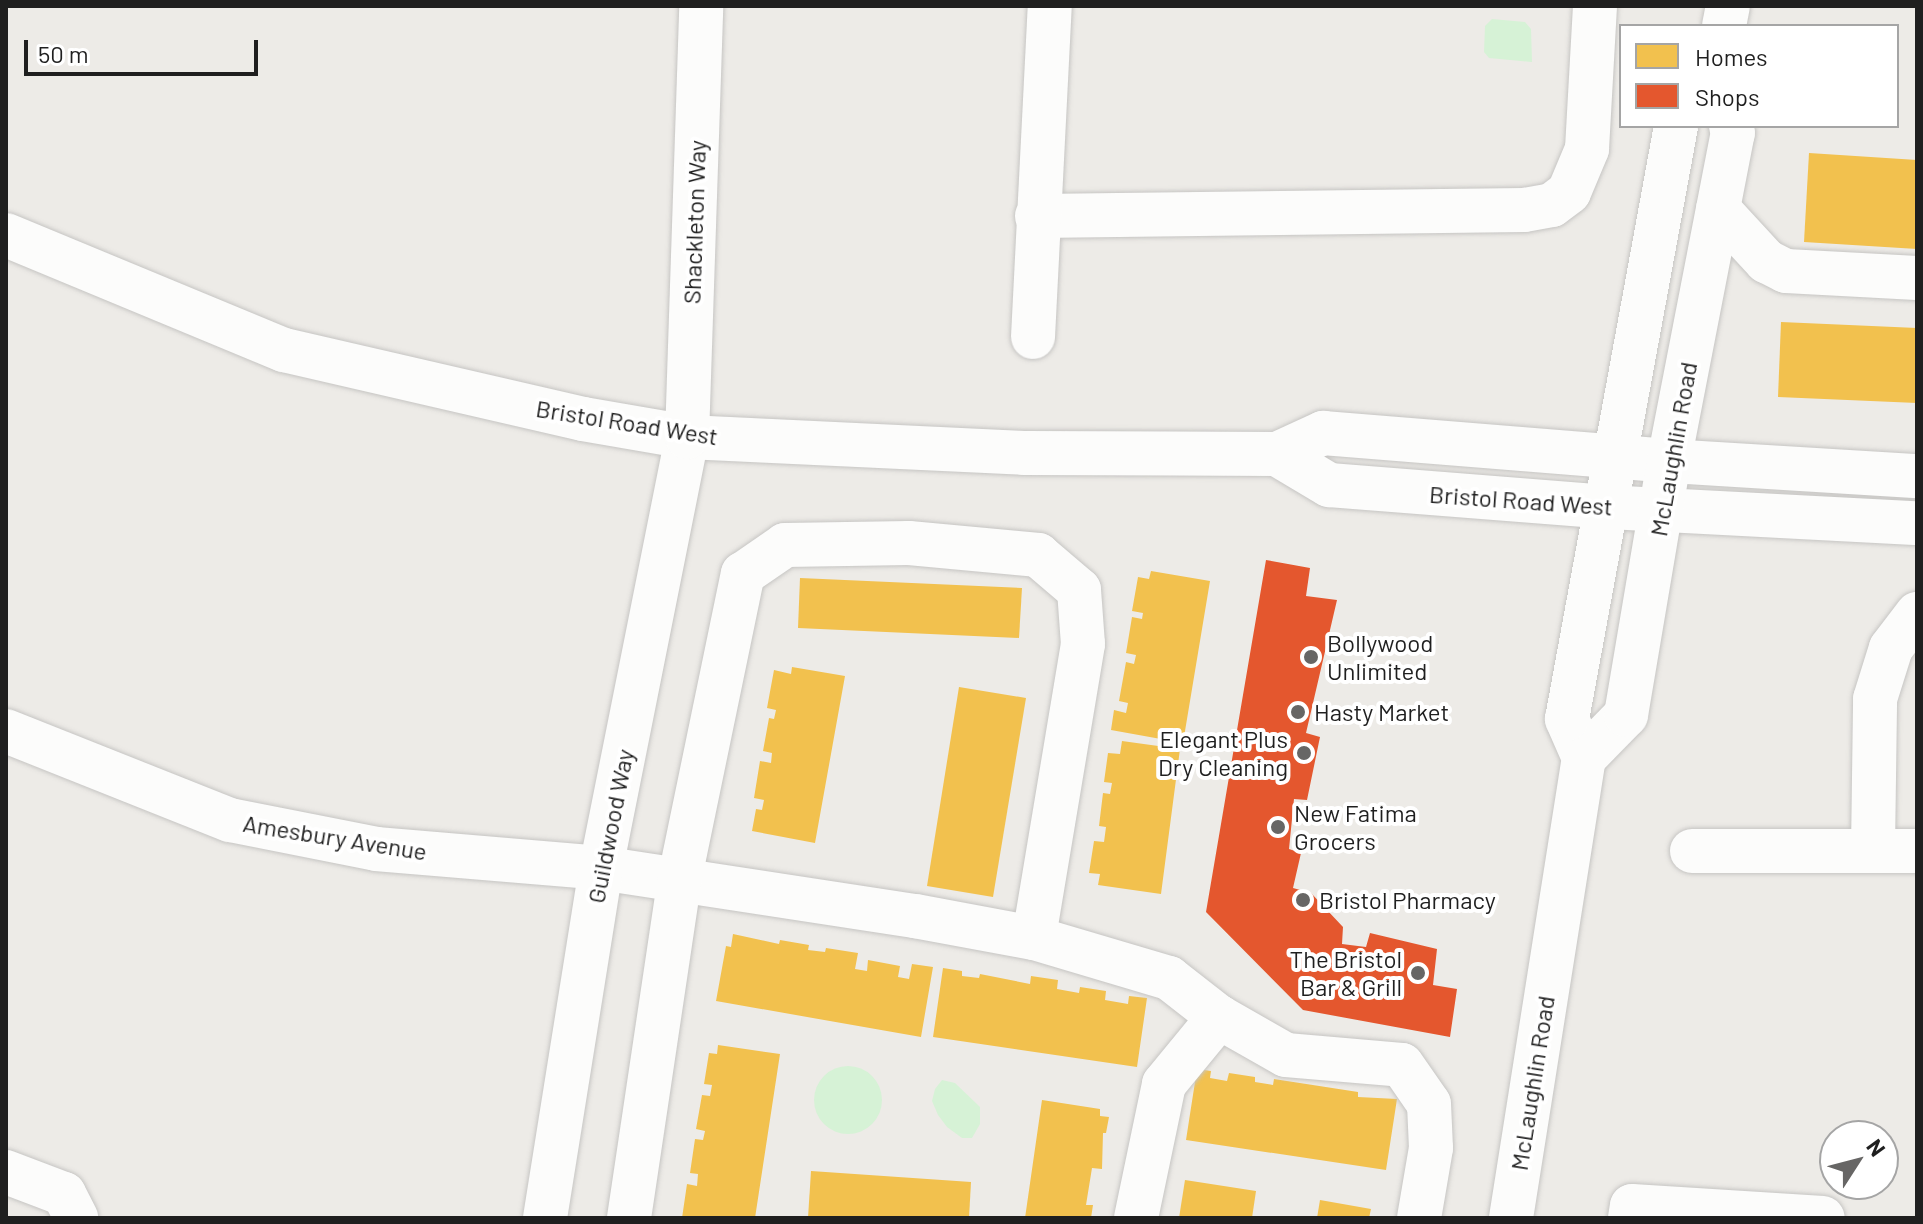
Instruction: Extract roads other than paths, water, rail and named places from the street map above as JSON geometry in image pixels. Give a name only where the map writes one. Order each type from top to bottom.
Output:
[{"type":"street","name":"Shackleton Way","points":[[687,437],[701,6]]},
{"type":"street","points":[[1033,337],[1050,6]]},
{"type":"street","points":[[1037,216],[1524,210],[1552,205],[1569,192],[1587,149],[1595,6]]},
{"type":"street","points":[[1584,758],[1567,719],[1676,128]]},
{"type":"street","name":"McLaughlin Road","points":[[1511,1218],[1584,758],[1626,715],[1731,128]]},
{"type":"street","points":[[1718,209],[1766,261],[1786,271],[1917,278]]},
{"type":"street","name":"Bristol Road West","points":[[6,235],[284,350],[583,419],[687,437],[1024,453],[1277,454],[1323,433],[1669,461],[1917,476]]},
{"type":"street","name":"Guildwood Way","points":[[545,1218],[601,868],[687,437]]},
{"type":"street","name":"Bristol Road West","points":[[1277,454],[1329,485],[1607,507],[1917,523]]},
{"type":"street","points":[[629,1218],[679,882],[743,574],[785,545],[909,543],[1038,555],[1079,590],[1083,644],[1034,938]]},
{"type":"street","points":[[1873,849],[1875,699],[1891,648],[1917,614]]},
{"type":"street","name":"Amesbury Avenue","points":[[6,731],[230,820],[376,849],[601,868],[915,916],[1034,938],[1169,978],[1219,1017],[1286,1055],[1402,1065],[1429,1104],[1431,1148],[1419,1218]]},
{"type":"street","points":[[1692,851],[1917,851]]},
{"type":"street","points":[[1136,1218],[1164,1084],[1219,1017]]},
{"type":"street","points":[[6,1172],[64,1194],[76,1218]]},
{"type":"street","points":[[1630,1218],[1632,1206],[1823,1218]]},
{"type":"place","name":"Bollywood Unlimited","points":[[1311,657]]},
{"type":"place","name":"Hasty Market","points":[[1298,712]]},
{"type":"place","name":"Elegant Plus Dry Cleaning","points":[[1304,753]]},
{"type":"place","name":"New Fatima Grocers","points":[[1278,827]]},
{"type":"place","name":"Bristol Pharmacy","points":[[1303,900]]},
{"type":"place","name":"The Bristol Bar & Grill","points":[[1418,973]]}]
